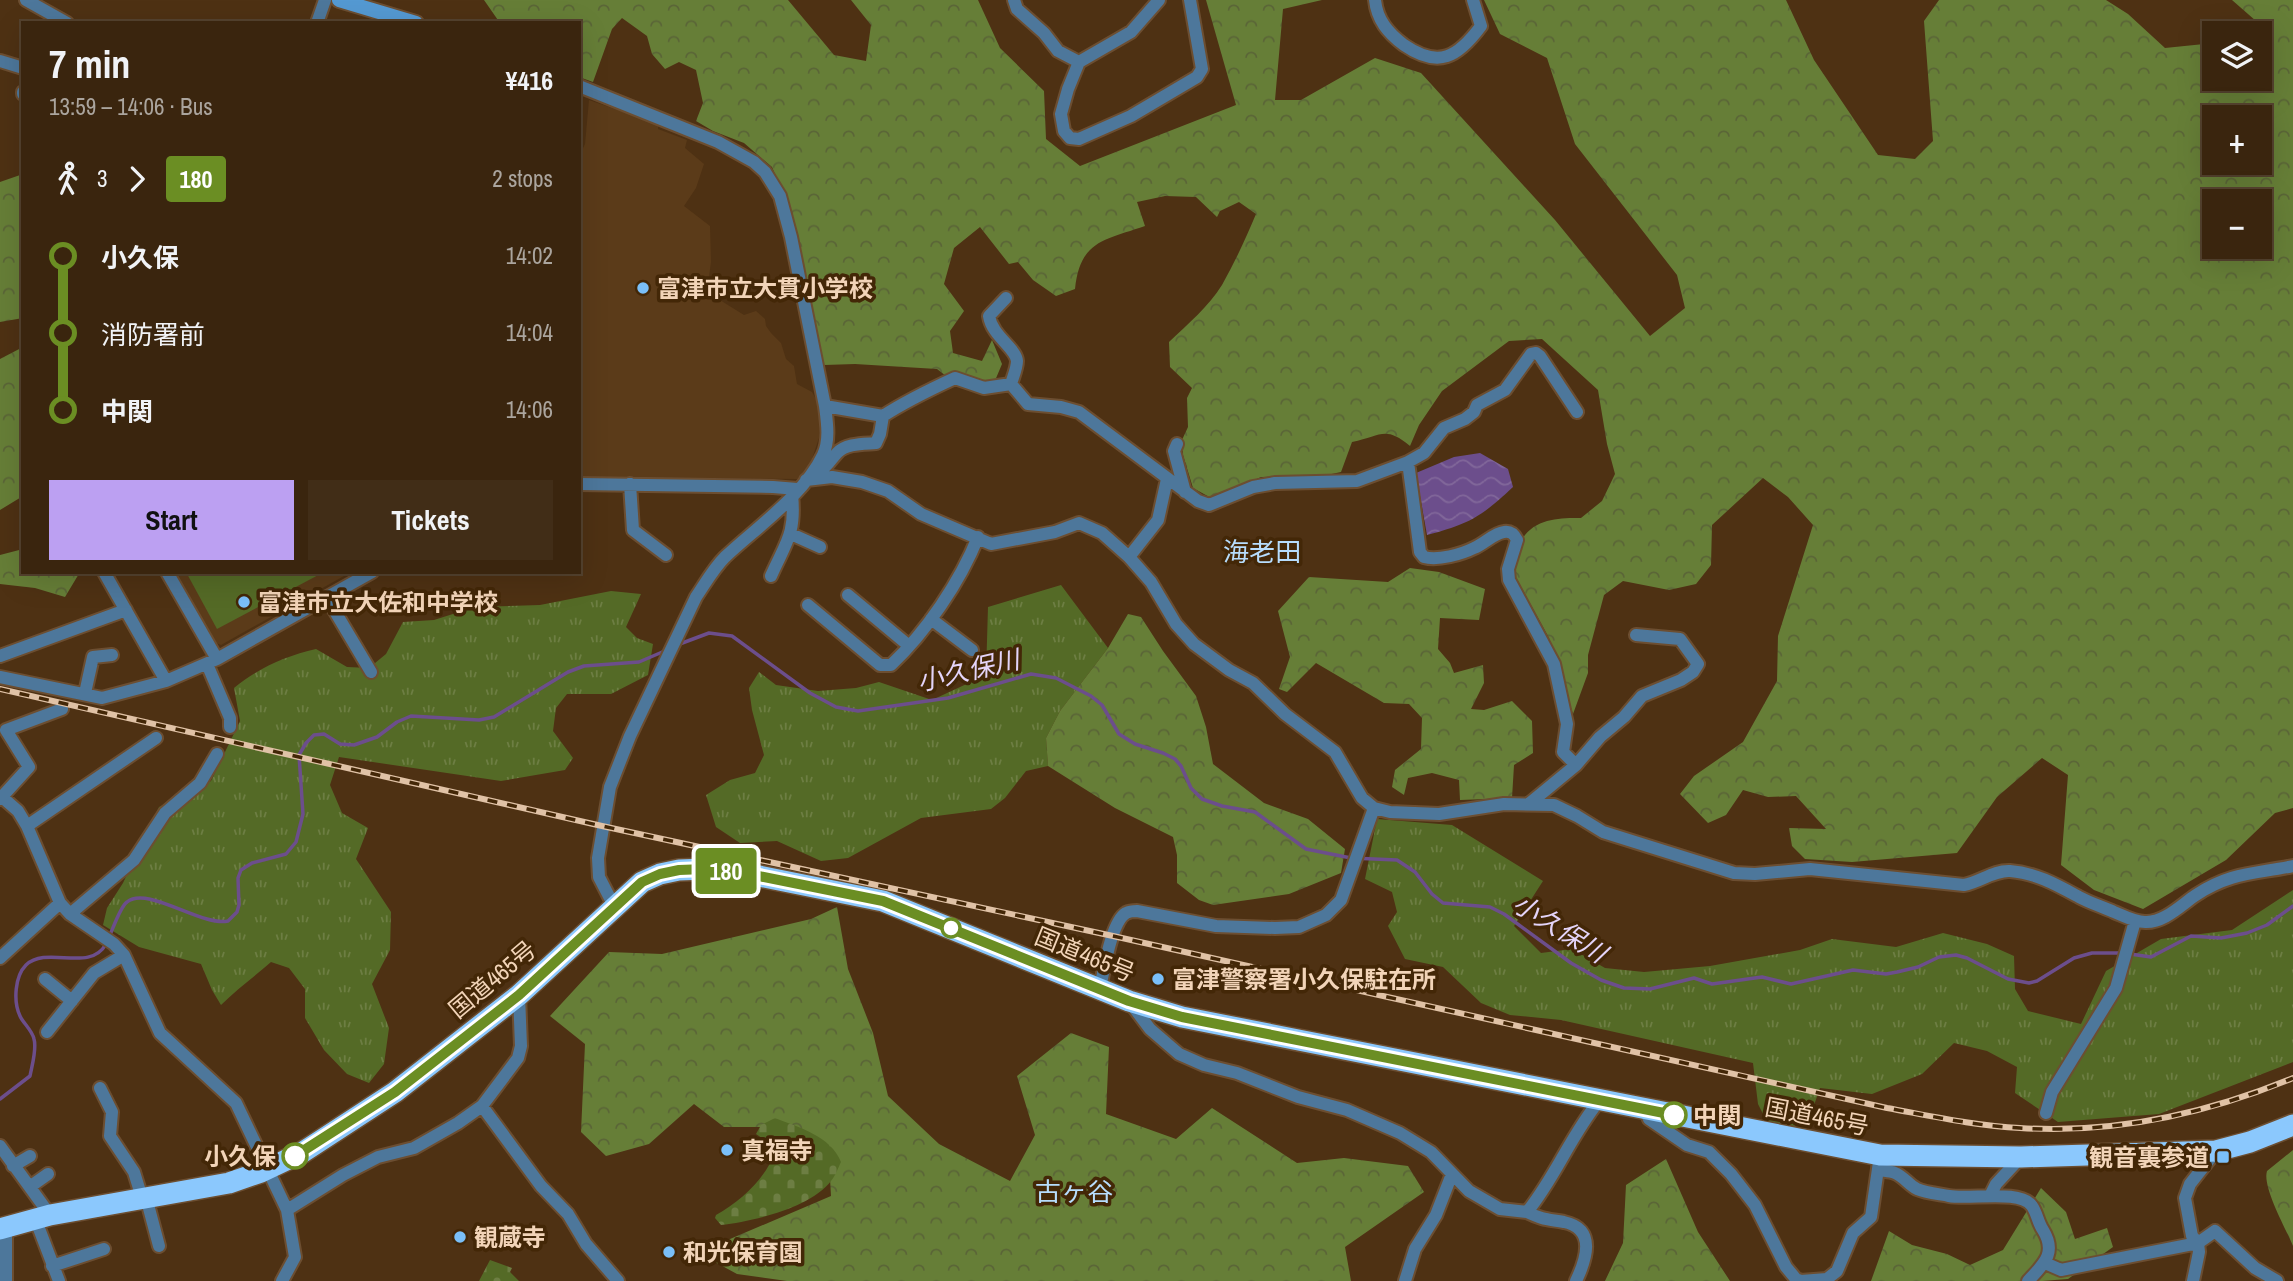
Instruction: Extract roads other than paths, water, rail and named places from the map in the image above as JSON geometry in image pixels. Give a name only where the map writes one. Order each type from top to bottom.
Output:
[{"type":"highway","name":"国道465号","points":[[3,1228],[42,1217],[229,1183],[268,1169],[303,1152],[395,1092],[519,995],[642,882],[679,870],[739,872],[883,901],[1129,1001],[1182,1017],[1645,1109],[1880,1163],[2216,1151],[2250,1142],[2293,1125]]},
{"type":"street","points":[[26,0],[52,6],[65,21]]},
{"type":"street","points":[[318,21],[325,0]]},
{"type":"street","points":[[339,0],[409,21]]},
{"type":"street","points":[[1014,0],[1017,9],[1045,33],[1058,51],[1079,62]]},
{"type":"street","points":[[1159,0],[1130,32],[1079,62],[1061,114],[1064,131],[1070,138],[1079,139],[1131,116],[1197,77],[1202,69],[1190,0]]},
{"type":"street","points":[[1376,0],[1380,20],[1392,37],[1420,56],[1433,59],[1455,53],[1481,26],[1473,0]]},
{"type":"street","points":[[0,61],[21,67]]},
{"type":"street","points":[[581,87],[719,142],[742,154],[765,172],[780,196],[791,237],[825,406],[827,444],[823,455],[801,485],[764,524],[723,559],[696,597],[630,736],[610,787],[598,858],[599,877],[614,906]]},
{"type":"street","points":[[1006,298],[989,316],[991,326],[1015,354],[1017,361],[1011,384]]},
{"type":"street","points":[[1011,384],[1028,404],[1061,407],[1079,412],[1185,492],[1209,505],[1253,487],[1275,483],[1357,481],[1408,461],[1424,453],[1444,428],[1465,419],[1474,412],[1477,405],[1505,390],[1531,354],[1540,356],[1577,412]]},
{"type":"street","points":[[825,406],[883,416],[915,396],[955,379],[984,388],[1011,384]]},
{"type":"street","points":[[771,576],[791,534],[801,485],[826,468],[839,450],[856,444],[876,443],[883,416]]},
{"type":"street","points":[[1177,444],[1174,450],[1185,492]]},
{"type":"street","points":[[1408,461],[1420,552],[1424,557],[1441,557],[1472,550],[1501,532],[1507,531],[1517,540],[1508,569],[1509,580],[1554,664],[1567,724],[1563,752],[1576,765]]},
{"type":"street","points":[[581,484],[774,487],[801,485],[832,477],[862,482],[888,491],[921,514],[991,544],[1055,532],[1079,523],[1102,533],[1129,557],[1151,582],[1177,624],[1194,644],[1252,683],[1284,713],[1335,752],[1362,798],[1374,808],[1390,812],[1439,814],[1504,804],[1554,805],[1603,832],[1734,873],[1755,874],[1810,869],[1964,885],[1977,883],[1995,873],[2007,871],[2034,876],[2135,921],[2156,921],[2198,894],[2234,876],[2293,866]]},
{"type":"street","points":[[1129,557],[1158,520],[1167,479]]},
{"type":"street","points":[[630,484],[634,530],[666,555]]},
{"type":"street","points":[[791,534],[820,547]]},
{"type":"street","points":[[807,605],[880,665],[891,665],[930,619],[965,567],[978,537]]},
{"type":"street","points":[[105,574],[166,681]]},
{"type":"street","points":[[168,574],[212,661],[230,718],[230,726]]},
{"type":"street","points":[[0,677],[102,698],[166,681],[212,661],[369,574]]},
{"type":"street","points":[[848,594],[908,645]]},
{"type":"street","points":[[327,598],[371,672]]},
{"type":"street","points":[[0,656],[126,610]]},
{"type":"street","points":[[930,619],[972,650]]},
{"type":"street","points":[[1530,803],[1576,765],[1642,695],[1681,680],[1693,672],[1698,664],[1680,639],[1636,635]]},
{"type":"street","points":[[85,693],[93,657],[112,655]]},
{"type":"street","points":[[62,709],[6,730],[29,767],[1,798],[18,811],[27,826],[60,903],[70,914],[114,944],[124,955],[160,1033],[233,1099],[287,1210],[295,1257],[282,1281]]},
{"type":"street","points":[[27,826],[156,738]]},
{"type":"street","points":[[70,914],[134,860],[165,813],[200,783],[217,754]]},
{"type":"street","points":[[1100,988],[1114,930],[1127,912],[1137,911],[1216,926],[1298,927],[1326,915],[1341,900],[1374,808]]},
{"type":"street","points":[[0,958],[60,903]]},
{"type":"street","points":[[2046,1113],[2052,1092],[2116,988],[2135,921]]},
{"type":"street","points":[[47,1032],[94,973],[124,955]]},
{"type":"street","points":[[45,979],[72,1001]]},
{"type":"street","points":[[287,1210],[378,1157],[414,1148],[482,1106],[518,1058],[521,1045],[519,995]]},
{"type":"street","points":[[1129,1001],[1150,1029],[1179,1054],[1298,1097],[1347,1110],[1400,1133],[1431,1152],[1469,1191],[1500,1209],[1527,1212],[1541,1220],[1568,1223],[1580,1231],[1587,1241],[1586,1260],[1576,1281]]},
{"type":"street","points":[[100,1088],[112,1112],[110,1136],[134,1172],[159,1246]]},
{"type":"street","points":[[1527,1212],[1539,1197],[1581,1123],[1599,1101]]},
{"type":"street","points":[[482,1106],[541,1186],[568,1214],[586,1244],[618,1281]]},
{"type":"street","points":[[1645,1109],[1648,1119],[1687,1145],[1709,1152],[1731,1174],[1755,1205],[1786,1267],[1796,1279],[1828,1280],[1837,1271],[1853,1233],[1871,1216],[1880,1163],[1917,1189],[1972,1199],[1990,1196],[2028,1200],[2034,1208],[2036,1220],[2049,1240],[2045,1263],[2028,1281]]},
{"type":"street","points":[[0,1146],[31,1186],[42,1217],[52,1266],[59,1281]]},
{"type":"street","points":[[2193,1281],[2198,1267],[2198,1243],[2192,1236],[2185,1198],[2190,1184],[2216,1151]]},
{"type":"street","points":[[13,1166],[30,1156]]},
{"type":"street","points":[[1990,1196],[1996,1184],[2021,1157]]},
{"type":"street","points":[[31,1186],[48,1174]]},
{"type":"street","points":[[1405,1281],[1415,1249],[1436,1215],[1452,1174]]},
{"type":"street","points":[[3,1228],[6,1281]]},
{"type":"street","points":[[2045,1263],[2061,1270],[2198,1243],[2216,1231],[2255,1268],[2277,1281]]},
{"type":"street","points":[[52,1266],[104,1249]]},
{"type":"water","points":[[1480,453],[1508,469],[1513,487],[1474,518],[1427,535],[1416,473],[1454,457]]},
{"type":"waterway","name":"小久保川","points":[[677,645],[709,633],[732,636],[810,693],[836,707],[858,711],[948,698],[1031,674],[1056,678],[1091,696],[1102,705],[1119,734],[1135,744],[1175,759],[1191,788],[1202,799],[1255,812],[1306,849],[1351,858],[1397,860],[1415,872],[1432,894],[1443,903],[1490,907],[1504,914],[1571,963],[1601,980],[1624,988],[1650,989],[1694,978],[1712,984],[1762,977],[1791,984],[1853,970],[1886,974],[1918,967],[1939,957],[1956,955],[2008,979],[2029,983],[2037,981],[2074,958],[2092,953],[2123,953]]},
{"type":"waterway","name":"小久保川","points":[[109,937],[124,905],[136,898],[161,902],[204,918],[228,921],[237,912],[239,905],[238,878],[241,870],[252,863],[286,854],[296,842],[303,814],[299,755],[314,735],[324,734],[340,744],[354,745],[377,737],[397,722],[411,716],[479,720],[494,717],[568,672],[584,666],[639,662],[667,650]]},
{"type":"waterway","name":"小久保川","points":[[2130,954],[2151,957],[2191,936],[2221,938],[2247,933],[2267,925],[2293,906]]},
{"type":"waterway","name":"小久保川","points":[[0,1099],[30,1076],[34,1057],[33,1036],[20,1016],[16,1003],[17,982],[22,970],[26,965],[45,957],[90,957],[106,944]]},
{"type":"railway","points":[[0,689],[602,826],[1887,1108],[1954,1120],[2003,1127],[2055,1129],[2125,1124],[2160,1119],[2227,1102],[2293,1078]]},
{"type":"place","name":"富津市立大貫小学校","points":[[643,288]]},
{"type":"place","name":"富津市立大佐和中学校","points":[[244,602]]},
{"type":"place","name":"富津警察署小久保駐在所","points":[[1158,979]]},
{"type":"place","name":"中関","points":[[1674,1115]]},
{"type":"place","name":"真福寺","points":[[727,1150]]},
{"type":"place","name":"小久保","points":[[295,1156]]},
{"type":"place","name":"観音裏参道","points":[[2223,1157]]},
{"type":"place","name":"観蔵寺","points":[[460,1237]]},
{"type":"place","name":"和光保育園","points":[[669,1252]]},
{"type":"district","name":"海老田","points":[[1262,551]]},
{"type":"district","name":"古ヶ谷","points":[[1074,1191]]}]
